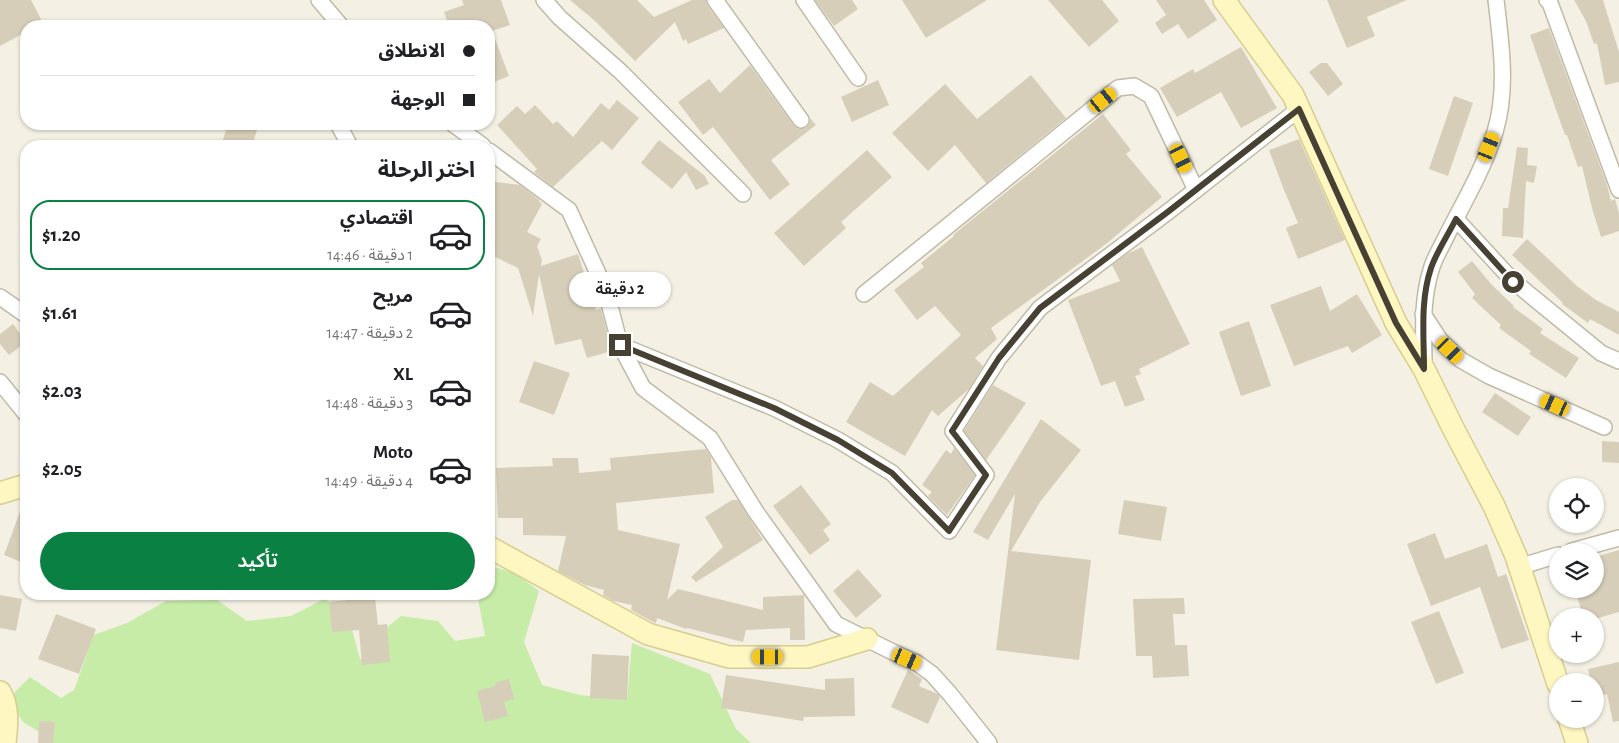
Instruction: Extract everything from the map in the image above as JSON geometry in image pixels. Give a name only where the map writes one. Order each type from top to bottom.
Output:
[{"type":"street","points":[[319,0],[336,20]]},
{"type":"street","points":[[544,0],[560,18],[621,72],[743,194]]},
{"type":"street","points":[[715,0],[801,120]]},
{"type":"street","points":[[804,0],[858,78]]},
{"type":"street","points":[[1224,0],[1293,95],[1396,323],[1424,369],[1494,506],[1519,567],[1554,673]]},
{"type":"street","points":[[1424,369],[1423,314],[1426,290],[1432,267],[1483,163],[1496,132],[1502,100],[1503,63],[1496,0]]},
{"type":"street","points":[[1547,0],[1554,12],[1619,190]]},
{"type":"street","points":[[864,294],[1118,88],[1134,86],[1151,96],[1196,190]]},
{"type":"street","points":[[620,345],[774,408],[838,440],[892,473],[949,531],[986,475],[952,431],[999,358],[1040,308],[1299,109]]},
{"type":"street","points":[[460,130],[475,140]]},
{"type":"street","points":[[495,155],[568,210],[606,291],[620,345],[643,388],[710,438],[756,512],[836,624],[918,663],[932,674],[950,694],[989,743]]},
{"type":"street","points":[[1456,219],[1513,282],[1600,353],[1619,361]]},
{"type":"street","points":[[0,297],[20,310]]},
{"type":"street","points":[[1423,314],[1440,340],[1461,360],[1489,376],[1604,427]]},
{"type":"street","points":[[0,382],[20,407]]},
{"type":"street","points":[[0,493],[20,487]]},
{"type":"street","points":[[1601,543],[1619,538]]},
{"type":"street","points":[[495,550],[648,634],[729,657],[808,657],[867,639]]},
{"type":"street","points":[[1519,567],[1549,559]]},
{"type":"street","points":[[0,692],[4,698],[7,724],[5,743]]},
{"type":"street","points":[[1572,728],[1577,743]]},
{"type":"green space","points":[[495,567],[516,574],[539,591],[524,642],[542,685],[580,695],[627,700],[632,643],[710,674],[736,729],[751,743],[53,743],[52,740],[23,722],[9,698],[30,677],[61,698],[74,690],[86,657],[91,636],[127,623],[166,601],[217,600],[247,621],[291,616],[322,600],[326,600],[347,611],[360,659],[389,657],[385,629],[401,616],[438,621],[455,641],[485,636],[478,600],[495,600]]},
{"type":"building","points":[[0,0],[31,0],[41,20],[20,20],[20,35],[0,46]]},
{"type":"building","points":[[462,0],[501,0],[510,25],[495,30],[495,20],[447,20],[444,12],[464,5]]},
{"type":"building","points":[[570,0],[637,0],[654,17],[692,0],[706,0],[707,5],[724,28],[688,44],[686,39],[683,41],[675,22],[635,61],[595,21]]},
{"type":"building","points":[[815,0],[852,0],[858,9],[834,26]]},
{"type":"building","points":[[902,0],[987,0],[926,38]]},
{"type":"building","points":[[1048,0],[1102,0],[1119,21],[1089,47]]},
{"type":"building","points":[[1156,0],[1204,0],[1217,20],[1188,39],[1178,24],[1162,34],[1155,23],[1166,15]]},
{"type":"building","points":[[1327,0],[1407,0],[1367,17],[1375,36],[1347,48]]},
{"type":"building","points":[[1574,0],[1603,0],[1619,52],[1619,82],[1605,85],[1597,43],[1594,44],[1586,21]]},
{"type":"building","points":[[1549,28],[1607,185],[1611,201],[1615,199],[1619,213],[1619,231],[1601,237],[1582,166],[1578,167],[1567,135],[1565,135],[1530,35]]},
{"type":"building","points":[[495,39],[509,76],[495,82]]},
{"type":"building","points":[[1241,47],[1277,108],[1241,128],[1221,92],[1177,117],[1160,88],[1193,69],[1195,73]]},
{"type":"building","points":[[1321,63],[1327,63],[1343,84],[1328,96],[1309,72]]},
{"type":"building","points":[[750,65],[794,126],[798,129],[806,128],[810,123],[810,118],[816,125],[771,160],[790,184],[770,200],[713,127],[703,135],[678,102],[709,79],[720,93]]},
{"type":"building","points":[[1031,75],[1066,118],[986,183],[955,145],[928,171],[892,133],[945,84],[977,119]]},
{"type":"building","points":[[878,80],[889,105],[852,122],[841,97]]},
{"type":"building","points":[[1454,96],[1473,103],[1448,176],[1429,169]]},
{"type":"building","points":[[617,100],[639,118],[612,150],[602,141],[553,187],[534,172],[537,169],[497,125],[517,106],[525,114],[535,105],[553,124],[557,121],[573,137],[601,103],[609,110]]},
{"type":"building","points":[[1103,114],[1131,150],[1126,154],[1162,197],[1106,244],[991,328],[997,339],[975,358],[983,366],[969,389],[938,416],[932,410],[905,456],[846,422],[870,382],[893,396],[961,335],[935,306],[917,320],[894,290],[924,267],[921,263],[953,235]]},
{"type":"building","points":[[226,130],[257,130],[254,140],[223,140]]},
{"type":"building","points":[[1299,139],[1345,240],[1298,259],[1286,228],[1298,223],[1269,150]]},
{"type":"building","points":[[659,140],[705,176],[709,184],[696,190],[686,172],[672,189],[641,163]]},
{"type":"building","points":[[1517,147],[1528,148],[1527,165],[1537,166],[1534,183],[1526,181],[1523,238],[1502,236],[1503,208],[1508,208]]},
{"type":"building","points":[[867,150],[892,177],[841,222],[846,228],[804,266],[774,233]]},
{"type":"building","points":[[495,182],[520,185],[542,204],[527,232],[541,239],[537,246],[542,260],[541,266],[578,254],[596,310],[601,309],[612,351],[587,358],[581,339],[555,345],[539,274],[533,316],[518,268],[495,257]]},
{"type":"building","points":[[1527,239],[1577,286],[1596,300],[1619,312],[1619,335],[1590,319],[1588,323],[1562,304],[1512,255]]},
{"type":"building","points":[[1142,247],[1190,344],[1139,369],[1141,374],[1135,376],[1145,400],[1125,407],[1115,381],[1101,386],[1068,300],[1120,281],[1112,265],[1127,254]]},
{"type":"building","points":[[1472,261],[1513,307],[1543,329],[1540,333],[1579,358],[1566,378],[1529,354],[1531,351],[1499,328],[1501,325],[1472,298],[1475,294],[1458,272]]},
{"type":"building","points":[[1321,286],[1330,311],[1357,294],[1382,335],[1352,353],[1348,346],[1294,366],[1270,305]]},
{"type":"building","points":[[1249,321],[1271,386],[1241,396],[1219,332]]},
{"type":"building","points":[[13,324],[20,334],[20,347],[9,355],[0,344],[0,334]]},
{"type":"building","points":[[534,361],[570,373],[554,415],[519,402]]},
{"type":"building","points":[[993,385],[1026,403],[986,460],[964,431]]},
{"type":"building","points":[[1495,393],[1531,417],[1518,436],[1482,412]]},
{"type":"building","points":[[1041,419],[1081,450],[1040,502],[1011,551],[1091,560],[1079,660],[996,650],[1015,494],[988,540],[973,532]]},
{"type":"building","points":[[1602,441],[1619,442],[1619,463],[1602,462]]},
{"type":"building","points":[[954,448],[975,475],[947,515],[928,496],[932,492],[922,485],[946,450],[951,454]]},
{"type":"building","points":[[706,449],[711,457],[714,493],[616,503],[618,530],[680,544],[667,600],[678,589],[763,610],[763,597],[804,595],[805,640],[790,640],[790,628],[746,630],[743,642],[686,629],[657,618],[656,623],[653,622],[631,610],[632,605],[613,601],[603,595],[604,590],[585,585],[558,571],[566,536],[523,535],[523,518],[498,518],[496,468],[553,466],[552,458],[578,458],[579,473],[611,470],[610,458]]},
{"type":"building","points":[[801,485],[831,524],[823,530],[830,540],[810,555],[773,506]]},
{"type":"building","points":[[732,500],[738,500],[763,540],[696,582],[691,577],[723,547],[705,517]]},
{"type":"building","points":[[1124,500],[1167,507],[1161,541],[1118,534]]},
{"type":"building","points":[[20,512],[20,562],[4,555]]},
{"type":"building","points":[[1435,533],[1445,559],[1487,544],[1498,577],[1506,574],[1529,640],[1501,649],[1480,587],[1431,606],[1407,544]]},
{"type":"building","points":[[1619,550],[1619,612],[1604,616],[1604,608],[1581,608],[1578,598],[1604,598],[1604,554]]},
{"type":"building","points":[[858,569],[882,596],[856,618],[833,591]]},
{"type":"building","points":[[0,595],[20,599],[22,600],[16,631],[0,628]]},
{"type":"building","points":[[1184,598],[1185,614],[1173,614],[1175,645],[1187,645],[1189,676],[1153,678],[1152,656],[1136,656],[1133,599]]},
{"type":"building","points":[[375,600],[378,625],[387,624],[390,662],[362,665],[359,630],[332,632],[329,602]]},
{"type":"building","points":[[1439,611],[1464,673],[1436,684],[1411,622]]},
{"type":"building","points":[[56,614],[96,629],[79,674],[38,659]]},
{"type":"building","points":[[592,654],[629,656],[627,700],[590,698]]},
{"type":"building","points":[[1619,662],[1619,721],[1613,722],[1607,694],[1604,695],[1604,673],[1589,673],[1588,669]]},
{"type":"building","points":[[908,670],[922,679],[919,686],[938,694],[940,697],[928,724],[891,707]]},
{"type":"building","points":[[726,675],[825,690],[825,679],[854,678],[855,716],[804,717],[803,721],[721,708]]},
{"type":"building","points":[[509,679],[514,699],[504,702],[508,716],[485,722],[477,691],[496,686],[495,683]]},
{"type":"building","points":[[39,721],[55,722],[53,743],[38,743]]},
{"type":"route","points":[[620,345],[774,408],[838,440],[892,473],[949,531],[986,475],[952,431],[999,358],[1040,308],[1169,211],[1299,109],[1396,323],[1424,369],[1423,314],[1426,290],[1432,267],[1456,219],[1513,282]]}]
